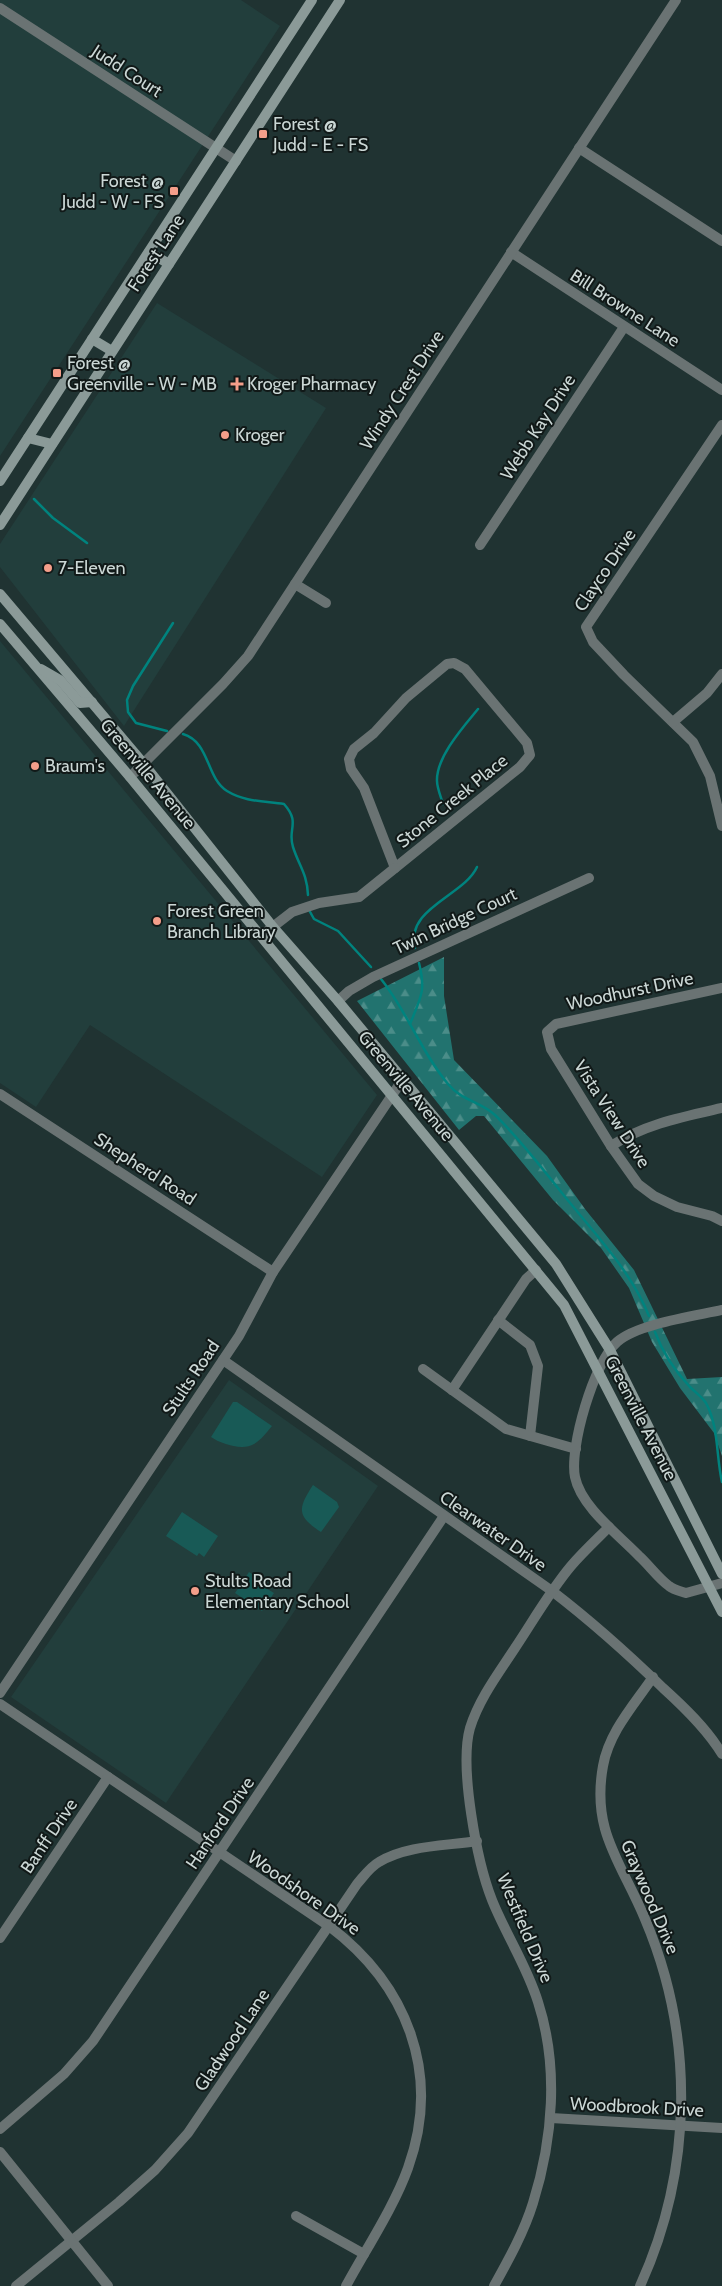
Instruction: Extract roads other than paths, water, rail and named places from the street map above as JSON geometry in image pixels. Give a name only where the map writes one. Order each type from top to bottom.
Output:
[{"type":"main road","name":"Forest Lane","points":[[0,481],[312,0]]},
{"type":"main road","name":"Forest Lane","points":[[0,524],[340,0]]},
{"type":"main road","points":[[149,252],[168,264]]},
{"type":"main road","points":[[92,339],[112,351]]},
{"type":"main road","points":[[28,438],[52,444]]},
{"type":"main road","name":"Greenville Avenue","points":[[0,594],[143,763],[274,927],[338,1000],[556,1264],[610,1350],[722,1574]]},
{"type":"main road","name":"Greenville Avenue","points":[[0,624],[130,777],[393,1095],[568,1312],[722,1612]]},
{"type":"main road","points":[[37,668],[53,674],[80,703],[92,702]]},
{"type":"street","name":"Windy Crest Drive","points":[[130,777],[212,696],[248,656],[676,0]]},
{"type":"street","name":"Judd Court","points":[[0,8],[236,161]]},
{"type":"street","points":[[579,148],[722,241]]},
{"type":"street","name":"Bill Browne Lane","points":[[511,252],[722,390]]},
{"type":"street","name":"Webb Kay Drive","points":[[480,545],[624,327]]},
{"type":"street","name":"Clayco Drive","points":[[722,425],[586,627],[593,642],[693,742],[710,776],[722,826]]},
{"type":"street","points":[[295,584],[326,603]]},
{"type":"street","name":"Stone Creek Place","points":[[261,936],[292,912],[301,908],[359,897],[395,868],[520,767],[530,755],[527,743],[465,669],[454,663],[447,664],[406,698],[374,733],[354,749],[349,760],[351,769],[364,788],[395,868]]},
{"type":"street","points":[[673,722],[707,693],[722,674]]},
{"type":"street","name":"Twin Bridge Court","points":[[338,1000],[348,991],[373,977],[589,878]]},
{"type":"street","name":"Woodhurst Drive","points":[[547,1032],[556,1024],[722,988]]},
{"type":"street","name":"Vista View Drive","points":[[547,1032],[551,1049],[611,1146],[638,1184],[654,1196],[677,1207],[712,1216],[722,1221]]},
{"type":"street","name":"Stults Road","points":[[0,1693],[223,1360],[246,1324],[273,1272],[403,1079]]},
{"type":"street","name":"Shepherd Road","points":[[0,1094],[273,1272]]},
{"type":"street","points":[[611,1146],[651,1125],[722,1108]]},
{"type":"street","points":[[452,1390],[526,1279],[536,1270]]},
{"type":"street","points":[[722,1310],[651,1326],[625,1336],[610,1350],[590,1388],[576,1449],[575,1477],[579,1490],[609,1527],[667,1585],[686,1594],[722,1583]]},
{"type":"street","points":[[498,1320],[530,1345],[538,1366],[530,1436]]},
{"type":"street","name":"Clearwater Drive","points":[[223,1360],[552,1592],[606,1634],[653,1677],[697,1722],[722,1754]]},
{"type":"street","points":[[423,1369],[506,1429],[576,1449]]},
{"type":"street","name":"Hanford Drive","points":[[0,2129],[64,2074],[93,2041],[444,1516]]},
{"type":"street","name":"Westfield Drive","points":[[494,2286],[516,2245],[533,2205],[543,2168],[551,2118],[551,2086],[548,2052],[539,2004],[529,1976],[491,1898],[484,1877],[467,1780],[467,1754],[470,1730],[488,1688],[552,1592],[570,1567],[609,1527]]},
{"type":"street","name":"Graywood Drive","points":[[640,2286],[654,2252],[668,2208],[682,2126],[682,2084],[678,2038],[671,1999],[661,1961],[645,1918],[612,1852],[604,1830],[602,1808],[603,1766],[608,1746],[653,1677]]},
{"type":"street","name":"Woodshore Drive","points":[[0,1704],[329,1926],[346,1939],[382,1977],[401,2009],[418,2058],[421,2102],[416,2141],[408,2168],[346,2286]]},
{"type":"street","name":"Banff Drive","points":[[0,1938],[108,1778]]},
{"type":"street","name":"Gladwood Lane","points":[[16,2286],[155,2170],[188,2133],[357,1884],[377,1863],[406,1852],[477,1841]]},
{"type":"street","name":"Woodbrook Drive","points":[[551,2118],[722,2128]]},
{"type":"street","points":[[0,2152],[108,2286]]},
{"type":"street","points":[[296,2216],[364,2254]]},
{"type":"waterway","points":[[34,499],[53,518],[87,543]]},
{"type":"waterway","points":[[167,731],[136,723],[128,712],[127,700],[133,686],[173,623]]},
{"type":"waterway","points":[[443,804],[437,781],[441,762],[452,742],[478,709]]},
{"type":"waterway","points":[[183,734],[192,738],[198,744],[215,778],[227,791],[248,799],[284,804],[292,816],[291,835],[293,847],[304,875],[308,895]]},
{"type":"waterway","points":[[415,948],[414,934],[427,912],[460,886],[477,867]]},
{"type":"waterway","points":[[309,910],[314,919],[338,931],[371,967]]},
{"type":"waterway","points":[[410,1024],[421,994],[422,981],[419,963]]},
{"type":"waterway","points":[[381,979],[399,1004],[438,1072],[453,1090],[495,1115],[521,1143],[621,1267],[632,1282],[649,1316]]},
{"type":"waterway","points":[[655,1332],[674,1368],[706,1403],[713,1422],[722,1482]]},
{"type":"place","name":"Forest @ Judd - E - FS","points":[[263,134]]},
{"type":"place","name":"Forest @ Judd - W - FS","points":[[174,191]]},
{"type":"place","name":"Forest @ Greenville - W - MB","points":[[57,373]]},
{"type":"place","name":"Kroger Pharmacy","points":[[237,384]]},
{"type":"place","name":"Kroger","points":[[225,435]]},
{"type":"place","name":"7-Eleven","points":[[48,568]]},
{"type":"place","name":"Braum's","points":[[35,766]]},
{"type":"place","name":"Forest Green Branch Library","points":[[157,921]]},
{"type":"place","name":"Stults Road Elementary School","points":[[195,1591]]}]
